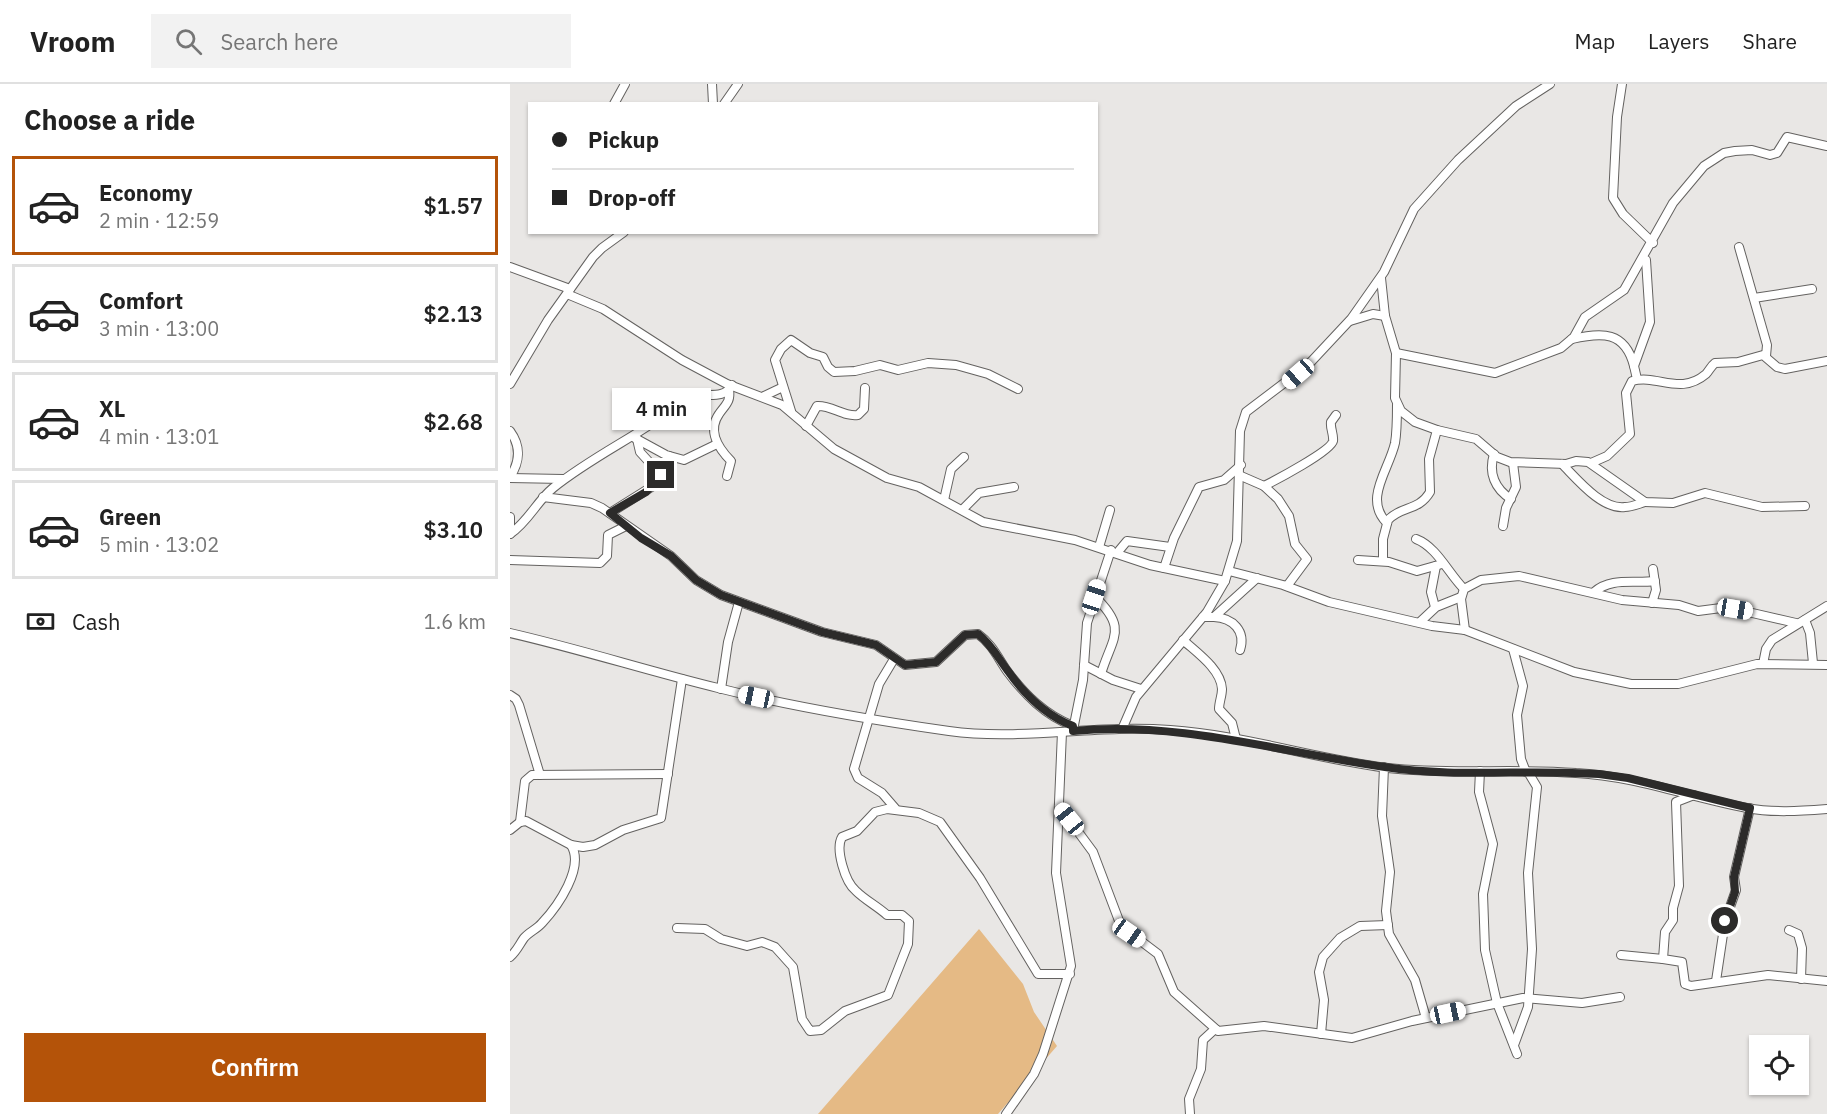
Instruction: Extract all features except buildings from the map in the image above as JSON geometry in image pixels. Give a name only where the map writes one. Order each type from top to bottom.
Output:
[{"type":"street","points":[[615,102],[625,84]]},
{"type":"street","points":[[712,84],[713,102]]},
{"type":"street","points":[[1123,727],[1130,706],[1203,617],[1229,572],[1237,541],[1241,465],[1240,431],[1246,412],[1308,365],[1349,322],[1380,278],[1406,222],[1432,188],[1473,143],[1506,114],[1550,84]]},
{"type":"street","points":[[1622,84],[1617,117],[1613,198],[1628,220],[1653,243]]},
{"type":"street","points":[[725,102],[736,85]]},
{"type":"street","points":[[1396,353],[1495,374],[1510,365],[1557,350],[1572,339],[1585,317],[1624,290],[1646,256],[1679,194],[1704,166],[1724,153],[1752,150],[1770,155],[1777,153],[1787,137],[1827,146]]},
{"type":"street","points":[[510,384],[568,292],[602,248],[621,234]]},
{"type":"street","points":[[1738,247],[1767,345],[1766,356]]},
{"type":"street","points":[[1634,366],[1650,322],[1646,256]]},
{"type":"street","points":[[510,267],[595,305],[730,388],[764,396],[792,412],[834,449],[887,478],[915,485],[983,522],[1099,547],[1164,568],[1225,581]]},
{"type":"street","points":[[1380,278],[1385,316],[1396,353],[1394,392],[1397,405],[1394,445],[1377,499],[1378,513],[1387,523]]},
{"type":"street","points":[[1754,298],[1812,289]]},
{"type":"street","points":[[1349,322],[1373,314],[1385,316]]},
{"type":"street","points":[[1572,339],[1594,334],[1614,338],[1628,350],[1637,379]]},
{"type":"street","points":[[792,412],[775,360],[791,339],[810,353],[823,357],[828,367],[834,372],[855,371],[879,365],[898,370],[928,363],[956,365],[988,374],[1018,389]]},
{"type":"street","points":[[1766,356],[1777,367],[1785,369],[1827,361]]},
{"type":"street","points":[[1591,463],[1607,456],[1630,434],[1626,389],[1628,384],[1637,379],[1681,386],[1703,376],[1715,363],[1738,362],[1766,356]]},
{"type":"street","points":[[764,396],[783,387]]},
{"type":"street","points":[[510,534],[524,523],[543,497],[565,479],[635,438],[691,396],[711,396],[730,388]]},
{"type":"street","points":[[727,476],[731,461],[717,444],[715,423],[729,402],[730,388]]},
{"type":"street","points":[[806,426],[817,406],[826,406],[846,415],[858,416],[864,409],[865,388]]},
{"type":"street","points":[[1397,405],[1415,422],[1437,430],[1476,439],[1494,454],[1513,463],[1562,464],[1582,461],[1591,463],[1645,502]]},
{"type":"street","points":[[1264,486],[1314,459],[1329,448],[1333,440],[1330,422],[1336,415]]},
{"type":"street","points":[[510,430],[518,451],[517,465],[510,478],[565,479]]},
{"type":"street","points":[[1383,561],[1387,523],[1396,513],[1417,507],[1430,492],[1429,459],[1437,430]]},
{"type":"street","points":[[635,438],[669,456],[684,460],[717,444]]},
{"type":"street","points":[[635,438],[640,452],[661,475]]},
{"type":"street","points":[[1494,454],[1493,479],[1501,492],[1511,500]]},
{"type":"street","points":[[610,513],[646,492],[661,475],[669,456]]},
{"type":"street","points":[[944,500],[951,469],[964,456]]},
{"type":"street","points":[[1503,526],[1504,513],[1517,480],[1513,463]]},
{"type":"street","points":[[1562,464],[1591,492],[1610,505],[1624,507],[1645,502],[1674,503],[1705,493],[1762,507],[1805,507]]},
{"type":"street","points":[[1164,568],[1170,547],[1198,487],[1224,480],[1241,465]]},
{"type":"street","points":[[1240,476],[1264,486],[1285,507],[1295,544],[1306,558],[1304,567],[1287,586]]},
{"type":"street","points":[[962,510],[979,493],[1014,487]]},
{"type":"street","points":[[543,497],[591,503],[610,513],[671,556],[696,580],[721,595],[822,632],[876,645],[905,665],[929,664],[945,656],[965,635],[978,634],[992,646],[1018,685],[1040,708],[1073,729]]},
{"type":"street","points":[[1099,547],[1110,510]]},
{"type":"street","points":[[510,517],[510,534]]},
{"type":"street","points":[[510,560],[600,563],[607,556],[608,535],[626,526]]},
{"type":"street","points":[[1416,539],[1433,548],[1439,565],[1463,593],[1465,630]]},
{"type":"street","points":[[1073,729],[1084,665],[1085,634],[1094,597],[1114,552],[1127,541],[1170,547]]},
{"type":"street","points":[[1359,560],[1383,561],[1417,571],[1439,565]]},
{"type":"street","points":[[1435,607],[1431,592],[1439,565]]},
{"type":"street","points":[[1652,603],[1656,590],[1653,569]]},
{"type":"street","points":[[1229,572],[1287,586],[1314,598],[1465,630],[1574,672],[1632,684],[1678,684],[1732,669],[1763,664],[1827,665]]},
{"type":"street","points":[[1420,622],[1435,607],[1463,593],[1481,580],[1520,576],[1622,600],[1679,605],[1698,611],[1735,609],[1796,623]]},
{"type":"street","points":[[1214,617],[1257,578]]},
{"type":"street","points":[[1594,592],[1607,584],[1616,582],[1655,581]]},
{"type":"street","points":[[1094,597],[1110,613],[1116,633],[1101,674]]},
{"type":"street","points":[[721,689],[739,602]]},
{"type":"street","points":[[1763,664],[1770,643],[1796,623],[1827,606]]},
{"type":"street","points":[[1203,617],[1229,621],[1240,630],[1243,638],[1240,650]]},
{"type":"street","points":[[1805,620],[1811,637],[1813,663]]},
{"type":"street","points":[[510,633],[721,689],[868,719],[970,734],[1062,732],[1073,729],[1123,727],[1172,730],[1236,739],[1384,767],[1437,772],[1573,772],[1628,778],[1750,808],[1779,811],[1827,809]]},
{"type":"street","points":[[1183,640],[1203,659],[1219,679],[1222,686],[1219,709],[1230,720],[1236,739]]},
{"type":"street","points":[[1513,649],[1523,686],[1517,715],[1521,759],[1537,787],[1527,873],[1532,949],[1529,997],[1524,1024],[1514,1046]]},
{"type":"street","points":[[894,659],[879,684],[857,751],[855,774],[890,806],[931,817],[946,828],[980,878],[1038,974],[1070,974]]},
{"type":"street","points":[[1084,665],[1101,674],[1142,689]]},
{"type":"street","points":[[510,830],[519,822],[526,821],[571,845],[595,845],[623,830],[661,818],[682,679]]},
{"type":"street","points":[[510,695],[516,699],[540,775]]},
{"type":"street","points":[[1006,1114],[1034,1074],[1070,974],[1072,960],[1056,873],[1062,732]]},
{"type":"street","points":[[1384,767],[1382,816],[1390,872],[1386,911],[1388,924],[1391,940],[1420,993],[1426,1018]]},
{"type":"street","points":[[1480,771],[1479,792],[1493,844],[1483,894],[1484,936],[1497,1003],[1517,1054]]},
{"type":"street","points":[[519,822],[525,781],[532,775],[668,774]]},
{"type":"street","points":[[1663,959],[1665,932],[1672,920],[1672,908],[1679,885],[1676,802],[1696,795]]},
{"type":"street","points":[[677,928],[705,929],[721,939],[747,946],[762,942],[775,947],[793,967],[802,1019],[810,1031],[821,1030],[844,1011],[888,995],[908,944],[909,921],[902,915],[887,915],[880,907],[856,892],[849,882],[838,845],[844,835],[857,831],[875,812],[890,806]]},
{"type":"street","points":[[1059,806],[1093,852],[1121,926],[1158,954],[1174,992],[1215,1029],[1225,1031],[1264,1026],[1344,1039],[1364,1037],[1426,1018],[1529,997],[1582,1003],[1620,997]]},
{"type":"street","points":[[1716,981],[1725,921],[1735,892],[1734,877],[1750,808]]},
{"type":"street","points":[[510,957],[523,940],[541,925],[563,896],[576,862],[576,853],[571,845]]},
{"type":"street","points":[[1320,1034],[1324,1000],[1319,972],[1323,957],[1340,938],[1360,926],[1388,924]]},
{"type":"street","points":[[1789,930],[1798,934],[1802,944],[1801,979]]},
{"type":"street","points":[[1622,955],[1682,962],[1688,985],[1767,975],[1827,981]]},
{"type":"street","points":[[1190,1114],[1189,1099],[1202,1069],[1203,1040],[1215,1029]]},
{"type":"shaded area","points":[[979,929],[1023,984],[1034,1012],[1057,1046],[998,1114],[818,1114]]},
{"type":"route","points":[[661,475],[646,492],[610,513],[641,538],[671,556],[696,580],[721,595],[822,632],[876,645],[905,665],[936,662],[965,635],[978,634],[992,646],[1006,670],[1031,699],[1055,719],[1073,726],[1073,731],[1123,727],[1198,733],[1408,770],[1599,774],[1628,778],[1750,808],[1734,877],[1736,888],[1725,921]]}]
